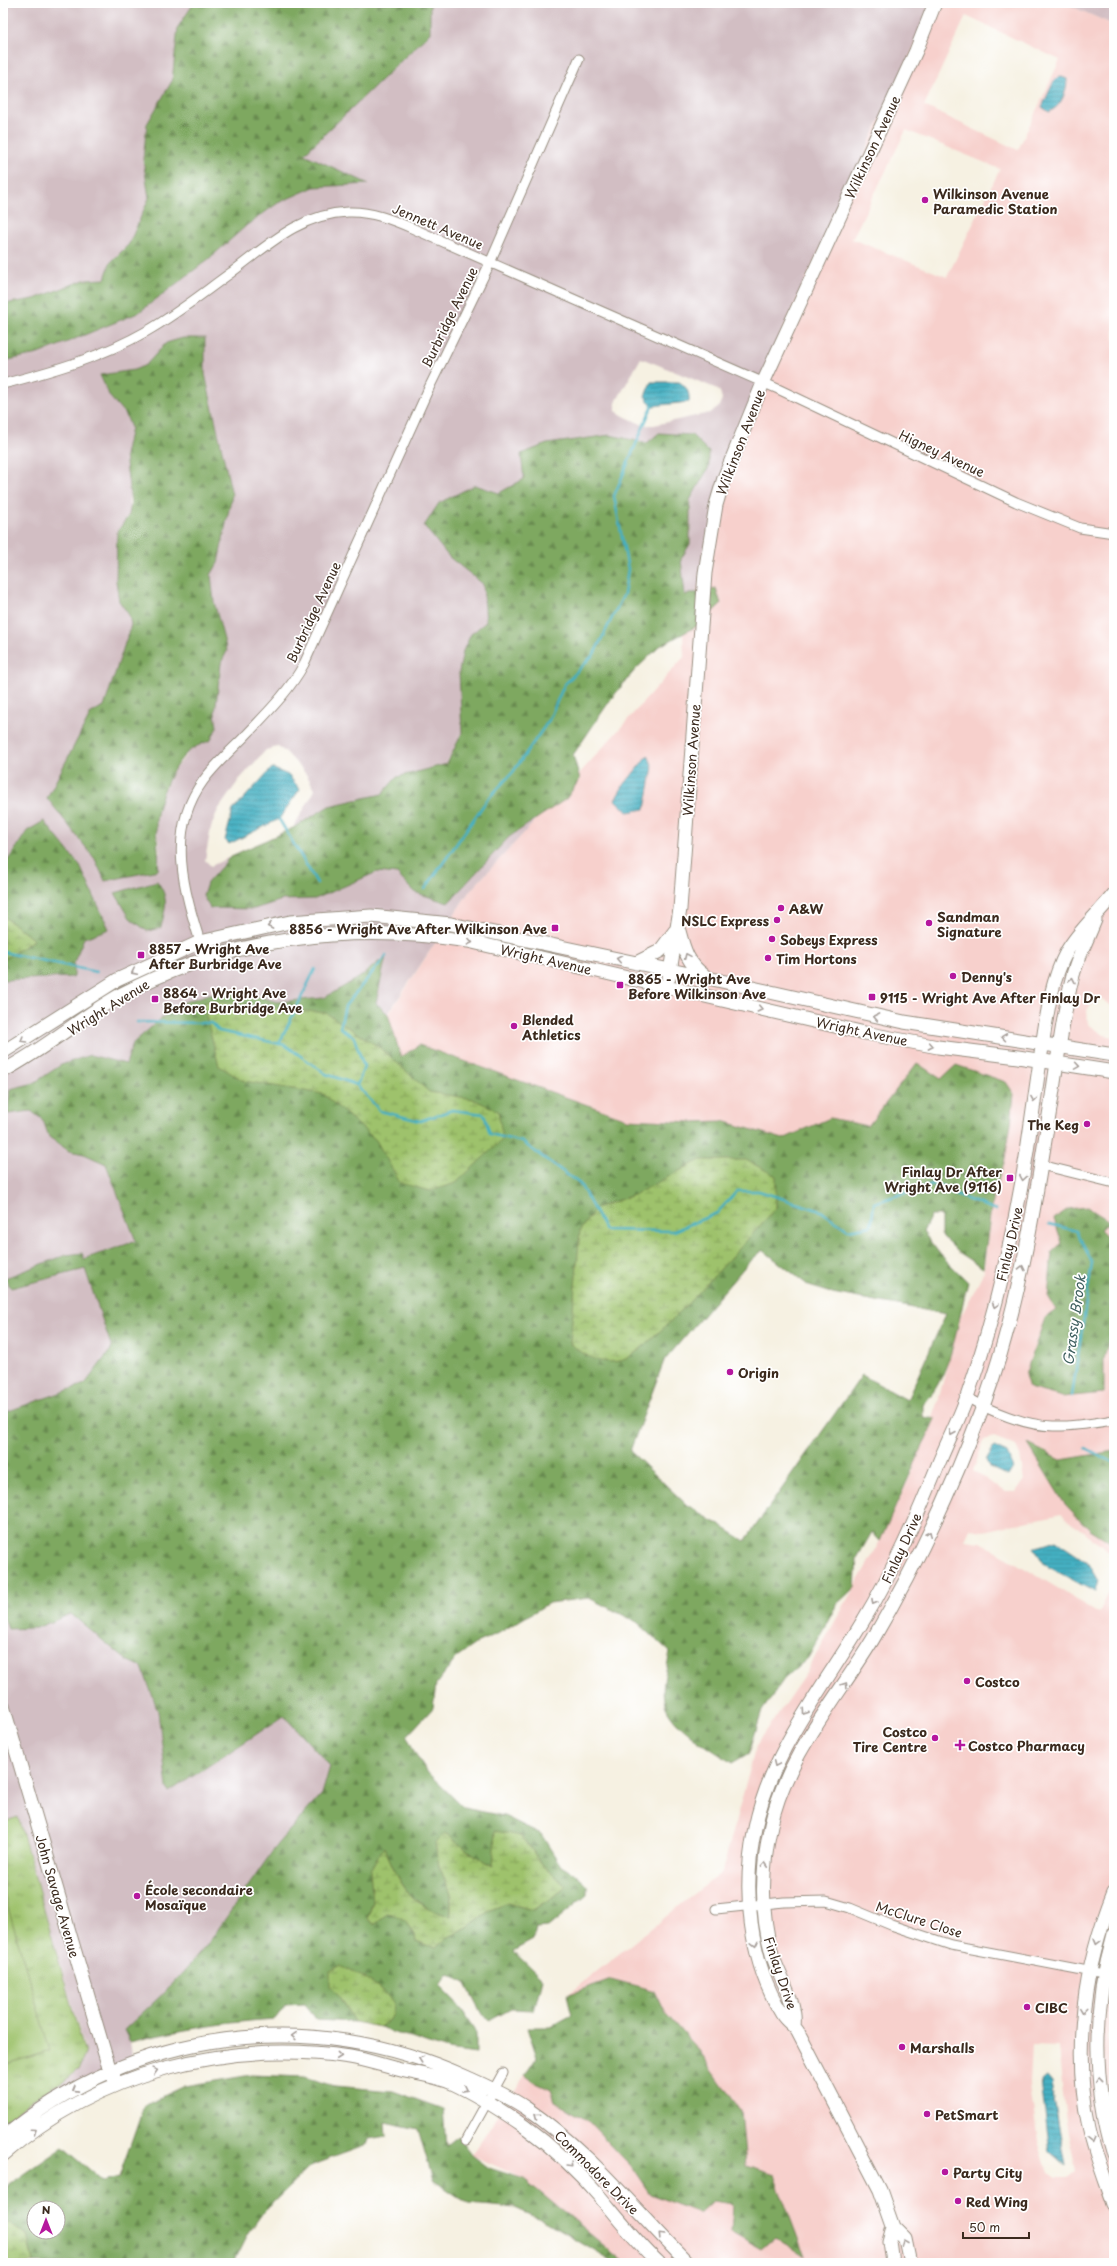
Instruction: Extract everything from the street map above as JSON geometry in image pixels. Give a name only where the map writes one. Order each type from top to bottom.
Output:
[{"type":"main road","name":"Wilkinson Avenue","points":[[668,988],[678,925],[709,538],[724,478],[763,383],[916,51],[935,3]]},
{"type":"main road","points":[[1097,915],[1114,894]]},
{"type":"main road","name":"Finlay Drive","points":[[910,2263],[905,2239],[893,2227],[880,2190],[794,2026],[784,2018],[763,1971],[755,1944],[749,1905],[752,1844],[760,1807],[773,1771],[794,1730],[853,1638],[887,1579],[925,1497],[967,1398],[993,1310],[1014,1229],[1045,1023],[1057,975],[1077,936],[1097,915]]},
{"type":"main road","name":"Finlay Drive","points":[[794,2026],[796,2013],[782,1982],[769,1944],[764,1904],[765,1865],[768,1837],[775,1808],[786,1780],[808,1740],[874,1637],[912,1569],[945,1499],[983,1407],[1011,1313],[1027,1245],[1073,974],[1097,915]]},
{"type":"main road","name":"Wright Avenue","points":[[3,1052],[117,980],[200,942],[290,922],[371,916],[451,924],[708,978],[904,1022],[1114,1055]]},
{"type":"main road","points":[[636,963],[660,951],[671,938],[678,925]]},
{"type":"main road","points":[[678,925],[687,958],[694,968],[708,978]]},
{"type":"main road","name":"Wright Avenue","points":[[3,1071],[23,1061],[121,995],[173,969],[205,958],[256,945],[331,934],[397,933],[468,941],[668,988],[938,1047],[1040,1060],[1114,1072]]},
{"type":"main road","name":"John Savage Avenue","points":[[3,1706],[110,2071],[118,2083]]},
{"type":"main road","points":[[1114,1892],[1100,1930],[1090,1971],[1082,2032],[1084,2095],[1093,2142],[1114,2205]]},
{"type":"main road","points":[[1114,1934],[1109,1975],[1099,2018],[1098,2061],[1103,2111],[1114,2154]]},
{"type":"main road","name":"Commodore Drive","points":[[3,2138],[20,2124],[59,2098],[110,2071],[164,2051],[204,2042],[256,2036],[314,2036],[397,2051],[453,2071],[489,2096],[565,2160],[601,2198],[631,2236],[660,2263]]},
{"type":"main road","name":"Commodore Drive","points":[[3,2155],[51,2119],[118,2083],[142,2074],[210,2058],[263,2052],[300,2052],[350,2057],[418,2072],[489,2096],[518,2103],[567,2140],[688,2263]]},
{"type":"main road","name":"Finlay Drive","points":[[892,2263],[889,2241],[893,2227]]},
{"type":"street","name":"Burbridge Avenue","points":[[205,958],[184,886],[181,861],[181,837],[185,818],[192,798],[204,780],[280,698],[302,668],[428,390],[490,263],[579,59]]},
{"type":"street","name":"Jennett Avenue","points":[[3,384],[55,370],[113,349],[148,331],[272,240],[292,228],[325,215],[348,212],[386,217],[763,383]]},
{"type":"street","name":"Higney Avenue","points":[[763,383],[1016,502],[1080,528],[1114,533]]},
{"type":"street","points":[[1041,1165],[1114,1183]]},
{"type":"street","points":[[967,1398],[983,1407],[1035,1423],[1053,1426],[1114,1420]]},
{"type":"street","name":"McClure Close","points":[[716,1909],[811,1900],[826,1901],[850,1908],[891,1925],[951,1945],[1109,1975]]},
{"type":"street","points":[[466,2140],[503,2073]]},
{"type":"shaded area","points":[[3,3],[194,3],[178,27],[172,81],[147,124],[143,159],[149,198],[129,244],[111,263],[105,279],[84,280],[34,299],[3,304]]},
{"type":"shaded area","points":[[430,3],[934,3],[767,363],[696,593],[685,595],[681,559],[690,544],[690,500],[709,467],[709,452],[647,443],[610,435],[547,444],[524,479],[499,493],[449,557],[483,584],[486,622],[471,634],[462,703],[462,733],[446,764],[397,777],[382,794],[329,806],[293,828],[315,790],[306,774],[287,753],[278,747],[266,750],[239,780],[218,810],[211,827],[205,860],[211,866],[230,857],[207,883],[254,909],[282,900],[315,899],[376,872],[397,874],[414,892],[477,872],[509,837],[538,818],[469,892],[388,1014],[376,1003],[386,957],[360,977],[324,998],[277,1002],[229,988],[178,1004],[133,1043],[126,1065],[90,1055],[61,1065],[34,1083],[10,1089],[10,1099],[31,1110],[43,1120],[49,1137],[69,1151],[84,1154],[106,1164],[136,1241],[84,1259],[66,1255],[12,1288],[85,1269],[112,1348],[85,1384],[3,1413],[3,980],[74,977],[74,962],[84,938],[109,929],[27,831],[9,860],[3,862],[3,361],[38,354],[138,313],[210,258],[247,225],[278,203],[314,187],[368,184],[304,154],[430,33]],"holes":[[[205,338],[205,374],[232,495],[218,563],[211,575],[214,602],[227,650],[221,663],[215,713],[217,727],[211,740],[191,749],[174,770],[161,795],[156,823],[160,853],[105,881],[95,859],[47,798],[104,707],[131,625],[129,615],[119,601],[117,532],[129,515],[129,477],[125,455],[131,428],[126,415],[110,397],[100,375],[134,370],[146,365],[166,343]],[[641,358],[715,388],[720,392],[722,399],[718,408],[710,413],[654,425],[643,425],[616,411],[616,402]]]},
{"type":"shaded area","points":[[934,3],[1064,3],[1114,25],[1114,1008],[1099,996],[1087,1010],[1088,1024],[1104,1035],[1114,1037],[1114,1244],[1100,1229],[1111,1223],[1062,1243],[1056,1310],[1104,1393],[1104,1359],[1113,1324],[1114,1306],[1114,1451],[1060,1460],[1029,1445],[1090,1530],[1114,1545],[1114,1556],[1061,1514],[983,1531],[970,1529],[965,1540],[981,1542],[1099,1613],[1114,1583],[1114,2014],[1107,2036],[1111,2055],[1114,2057],[1114,2263],[625,2263],[524,2179],[472,2155],[525,2075],[534,2082],[551,2090],[555,2102],[587,2120],[631,2166],[650,2194],[733,2204],[775,2237],[805,2256],[746,2166],[741,2111],[697,2049],[666,2014],[655,1991],[611,1979],[567,1995],[722,1872],[756,1746],[804,1676],[875,1551],[912,1473],[939,1398],[958,1322],[984,1272],[993,1194],[1004,1164],[941,1079],[917,1063],[868,1127],[830,1118],[783,1139],[723,1121],[692,1122],[627,1119],[419,1045],[401,1057],[388,1015],[469,892],[538,818],[566,799],[580,779],[579,774],[684,657],[683,634],[697,626],[716,588],[696,593],[767,363]],"holes":[[[966,16],[1060,60],[1018,150],[924,106]],[[906,130],[1000,169],[947,277],[852,239]],[[994,1437],[1016,1446],[1020,1455],[1024,1480],[1016,1492],[1006,1492],[973,1471],[984,1440]],[[1032,2046],[1058,2047],[1066,2122],[1076,2172],[1068,2177],[1056,2177],[1048,2172],[1038,2142],[1030,2085]]]},
{"type":"shaded area","points":[[1064,3],[1114,3],[1114,25]]},
{"type":"shaded area","points":[[71,1614],[125,1659],[142,1667],[158,1711],[167,1788],[169,1792],[284,1716],[330,1766],[322,1794],[279,1842],[207,1945],[168,1989],[124,2030],[130,2042],[134,2066],[41,2115],[3,2150],[3,2122],[77,2070],[84,2046],[18,1817],[3,1822],[3,1615],[8,1629],[36,1628]]},
{"type":"green space","points":[[194,3],[430,3],[430,33],[304,154],[369,184],[314,187],[278,203],[247,225],[210,258],[138,313],[38,354],[3,361],[3,304],[34,299],[84,280],[105,279],[110,263],[129,244],[149,198],[143,159],[147,124],[172,81],[178,27]]},
{"type":"green space","points":[[183,338],[205,338],[205,374],[232,495],[218,563],[211,575],[214,602],[227,651],[221,663],[215,713],[217,727],[211,740],[194,748],[185,755],[178,763],[167,782],[159,804],[156,823],[159,857],[158,870],[105,881],[95,859],[47,798],[91,713],[104,707],[131,625],[129,615],[119,601],[116,581],[117,532],[129,515],[131,503],[125,455],[131,428],[126,415],[110,397],[100,375],[134,370],[146,365],[166,343]]},
{"type":"green space","points":[[659,433],[692,435],[709,452],[709,467],[690,500],[690,544],[681,559],[685,595],[716,588],[721,604],[697,626],[660,646],[635,670],[611,699],[573,755],[580,779],[566,799],[509,837],[448,903],[414,892],[397,874],[377,872],[315,899],[282,900],[254,909],[210,908],[203,896],[207,883],[231,856],[293,828],[329,806],[382,794],[397,777],[447,764],[462,733],[459,672],[463,651],[471,634],[486,622],[483,584],[449,557],[424,526],[439,503],[475,485],[499,493],[524,479],[521,454],[547,444],[610,435],[647,443]]},
{"type":"green space","points":[[44,821],[80,866],[109,929],[84,938],[74,962],[74,977],[3,980],[3,960],[34,940],[3,916],[3,862],[9,859],[27,831]]},
{"type":"green space","points":[[157,881],[164,893],[164,915],[161,928],[147,931],[130,918],[115,893]]},
{"type":"green space","points":[[3,916],[34,940],[3,960]]},
{"type":"green space","points":[[386,956],[376,1003],[388,1014],[401,1057],[419,1045],[627,1119],[692,1122],[723,1121],[783,1139],[830,1118],[868,1126],[917,1063],[941,1079],[956,1065],[1006,1082],[1014,1094],[1011,1124],[1004,1164],[993,1194],[983,1268],[957,1251],[941,1235],[941,1215],[931,1215],[923,1232],[940,1254],[968,1282],[948,1363],[933,1392],[923,1405],[923,1417],[935,1419],[880,1541],[872,1532],[857,1558],[855,1587],[837,1604],[808,1658],[784,1679],[762,1711],[749,1753],[732,1763],[686,1731],[671,1715],[664,1701],[663,1687],[670,1652],[637,1622],[589,1598],[549,1603],[499,1633],[478,1642],[458,1656],[436,1684],[433,1708],[407,1736],[415,1753],[428,1773],[464,1808],[504,1816],[541,1834],[561,1866],[576,1875],[587,1885],[587,1895],[548,1927],[536,1928],[533,1940],[513,1951],[542,1979],[534,2010],[511,2009],[489,2021],[478,2007],[465,1982],[449,1974],[440,1986],[455,2001],[476,2033],[476,2054],[447,2050],[380,2027],[393,2016],[330,1986],[340,1995],[354,2022],[317,2020],[304,2004],[286,2005],[275,2019],[202,2027],[130,2042],[124,2030],[168,1989],[207,1945],[279,1842],[322,1794],[330,1766],[284,1716],[169,1792],[167,1788],[158,1711],[142,1667],[125,1659],[71,1614],[36,1628],[8,1629],[3,1615],[3,1413],[85,1384],[112,1348],[85,1269],[11,1288],[5,1278],[66,1255],[82,1253],[84,1259],[136,1241],[106,1164],[84,1154],[69,1151],[49,1137],[43,1120],[31,1111],[8,1114],[10,1089],[34,1083],[61,1065],[90,1055],[126,1064],[133,1043],[178,1004],[229,988],[277,1002],[324,998],[360,977]],"holes":[[[634,1195],[580,1230],[596,1208]],[[763,1250],[809,1286],[832,1293],[946,1314],[907,1400],[862,1375],[745,1541],[687,1505],[630,1451],[664,1361],[748,1263]],[[445,1833],[465,1849],[493,1866],[494,1854],[522,1836],[541,1863],[567,1887],[533,1910],[508,1903],[490,1910],[469,1926],[447,1938],[436,1948],[416,1941],[409,1925],[399,1917],[387,1914],[374,1924],[367,1918],[373,1903],[384,1848],[396,1873],[408,1892],[425,1906],[451,1917],[451,1894],[439,1866]]]},
{"type":"green space","points":[[207,1001],[326,1013],[382,1049],[429,1092],[473,1099],[498,1111],[503,1139],[456,1183],[430,1191],[400,1183],[376,1140],[323,1094],[244,1081],[219,1066],[203,1004]]},
{"type":"green space","points":[[700,1160],[746,1160],[776,1176],[776,1208],[723,1267],[674,1318],[633,1355],[620,1361],[612,1362],[599,1360],[582,1353],[570,1344],[580,1230],[596,1208],[634,1195]]},
{"type":"green space","points":[[1087,1207],[1111,1222],[1100,1229],[1114,1244],[1113,1324],[1104,1359],[1104,1393],[1062,1397],[1029,1388],[1025,1375],[1045,1318],[1056,1310],[1048,1297],[1052,1252],[1062,1243],[1054,1219],[1068,1209]]},
{"type":"green space","points":[[1028,1444],[1061,1460],[1114,1451],[1114,1545],[1090,1530],[1064,1503]]},
{"type":"green space","points":[[18,1817],[85,2054],[78,2071],[77,2070],[70,2077],[41,2094],[3,2122],[3,1822]]},
{"type":"green space","points":[[495,1831],[522,1836],[541,1863],[567,1887],[533,1910],[508,1903],[490,1910],[469,1926],[447,1938],[436,1948],[416,1941],[409,1925],[399,1917],[387,1914],[374,1924],[367,1919],[373,1903],[370,1870],[384,1847],[401,1883],[415,1900],[436,1912],[451,1917],[451,1894],[439,1866],[435,1843],[445,1833],[465,1849],[493,1866]]},
{"type":"green space","points":[[3,1890],[50,2051],[3,2065]]},
{"type":"green space","points":[[340,1966],[370,1981],[394,2003],[393,2016],[380,2027],[354,2022],[340,1996],[330,1987],[330,1971]]},
{"type":"green space","points":[[611,1979],[655,1991],[666,2014],[697,2049],[741,2111],[746,2166],[774,2175],[805,2257],[775,2237],[761,2249],[731,2232],[733,2204],[712,2201],[699,2213],[650,2194],[631,2166],[587,2120],[555,2102],[551,2090],[534,2082],[525,2075],[537,2057],[527,2027],[550,2027],[572,2015],[567,1995]]},
{"type":"green space","points":[[251,2075],[305,2077],[335,2086],[393,2091],[443,2109],[446,2146],[458,2136],[472,2155],[489,2168],[524,2179],[625,2263],[609,2263],[610,2260],[547,2222],[515,2208],[469,2204],[433,2180],[418,2129],[385,2122],[386,2136],[369,2139],[367,2145],[312,2165],[264,2211],[247,2235],[233,2263],[33,2263],[28,2240],[66,2240],[66,2200],[26,2200],[26,2234],[10,2224],[3,2225],[3,2189],[63,2147],[103,2181],[119,2177],[144,2105],[185,2086]]},
{"type":"green space","points":[[10,2223],[26,2234],[26,2240],[28,2240],[33,2263],[3,2263],[3,2225]]},
{"type":"water","points":[[1059,76],[1067,79],[1066,89],[1060,103],[1049,112],[1042,107],[1054,81]]},
{"type":"water","points":[[651,382],[679,382],[687,390],[689,402],[652,406],[645,396]]},
{"type":"water","points":[[648,755],[653,767],[645,809],[628,812],[615,800],[623,786]]},
{"type":"water","points":[[272,768],[288,775],[300,789],[279,819],[229,844],[225,840],[233,810]]},
{"type":"water","points":[[994,1447],[1007,1453],[1013,1468],[1008,1476],[989,1467],[986,1460]]},
{"type":"water","points":[[1056,1541],[1087,1562],[1098,1581],[1095,1592],[1045,1565],[1034,1548]]},
{"type":"water","points":[[1046,2077],[1051,2083],[1066,2166],[1050,2152],[1041,2081]]},
{"type":"waterway","points":[[425,889],[487,800],[513,772],[549,720],[564,685],[594,654],[624,594],[628,569],[614,496],[652,406]]},
{"type":"waterway","points":[[279,819],[317,883]]},
{"type":"waterway","name":"Grassy Brook","points":[[3,952],[96,972]]},
{"type":"waterway","points":[[357,1085],[364,1067],[354,1037],[340,1028],[345,1006],[386,956]]},
{"type":"waterway","points":[[279,1044],[315,969]]},
{"type":"waterway","name":"Grassy Brook","points":[[137,1022],[211,1023],[219,1031],[285,1045],[326,1074],[357,1085],[380,1111],[420,1121],[452,1110],[484,1114],[490,1134],[522,1142],[580,1184],[605,1230],[674,1231],[717,1213],[737,1191],[759,1191],[821,1211],[848,1230],[871,1226],[874,1203],[933,1184],[943,1186],[953,1194],[996,1210]]},
{"type":"waterway","name":"Grassy Brook","points":[[1049,1224],[1077,1231],[1092,1263],[1072,1396]]},
{"type":"waterway","name":"Grassy Brook","points":[[1086,1448],[1114,1463]]},
{"type":"place","name":"Wilkinson Avenue Paramedic Station","points":[[925,200]]},
{"type":"place","name":"A&W","points":[[781,908]]},
{"type":"place","name":"NSLC Express","points":[[777,920]]},
{"type":"place","name":"Sandman Signature","points":[[929,923]]},
{"type":"place","name":"8856 - Wright Ave After Wilkinson Ave","points":[[555,928]]},
{"type":"place","name":"Sobeys Express","points":[[772,939]]},
{"type":"place","name":"8857 - Wright Ave After Burbridge Ave","points":[[141,955]]},
{"type":"place","name":"Tim Hortons","points":[[768,958]]},
{"type":"place","name":"Denny's","points":[[953,976]]},
{"type":"place","name":"8865 - Wright Ave Before Wilkinson Ave","points":[[620,985]]},
{"type":"place","name":"9115 - Wright Ave After Finlay Dr","points":[[872,997]]},
{"type":"place","name":"8864 - Wright Ave Before Burbridge Ave","points":[[155,999]]},
{"type":"place","name":"Blended Athletics","points":[[514,1026]]},
{"type":"place","name":"The Keg","points":[[1087,1124]]},
{"type":"place","name":"Finlay Dr After Wright Ave (9116)","points":[[1010,1178]]},
{"type":"place","name":"Origin","points":[[730,1372]]},
{"type":"place","name":"Costco","points":[[967,1681]]},
{"type":"place","name":"Costco Tire Centre","points":[[935,1738]]},
{"type":"place","name":"Costco Pharmacy","points":[[960,1745]]},
{"type":"place","name":"École secondaire Mosaïque","points":[[137,1896]]},
{"type":"place","name":"CIBC","points":[[1027,2007]]},
{"type":"place","name":"Marshalls","points":[[902,2047]]},
{"type":"place","name":"PetSmart","points":[[927,2114]]},
{"type":"place","name":"Party City","points":[[945,2172]]},
{"type":"place","name":"Red Wing","points":[[958,2201]]}]
